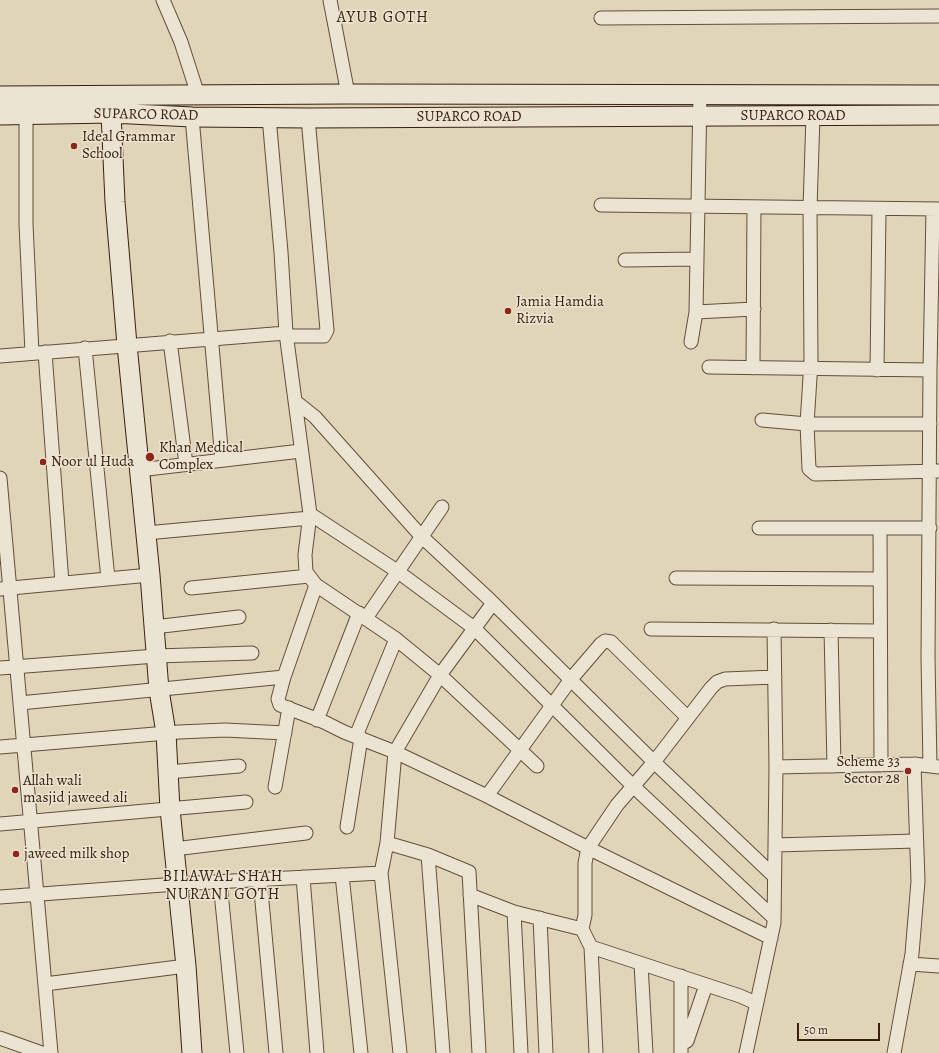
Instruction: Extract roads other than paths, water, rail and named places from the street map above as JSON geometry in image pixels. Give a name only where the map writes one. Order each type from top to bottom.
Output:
[{"type":"main road","name":"SUPARCO ROAD","points":[[0,115],[26,115],[86,105],[198,95],[939,95]]},
{"type":"main road","points":[[312,118],[316,95]]},
{"type":"main road","name":"SUPARCO ROAD","points":[[0,96],[86,105],[111,113],[192,117],[312,118],[939,115]]},
{"type":"main road","points":[[111,113],[115,202],[127,344],[150,575],[159,690],[166,733],[170,809],[186,966],[192,1053]]},
{"type":"street","points":[[163,0],[181,42],[198,95]]},
{"type":"street","points":[[330,0],[348,94]]},
{"type":"street","points":[[601,18],[939,16]]},
{"type":"street","points":[[691,342],[696,312],[700,95]]},
{"type":"street","points":[[26,115],[26,224],[62,583]]},
{"type":"street","points":[[813,116],[810,208],[811,369],[807,424],[809,469],[815,474],[934,471]]},
{"type":"street","points":[[192,117],[222,460]]},
{"type":"street","points":[[268,117],[287,334],[310,516],[305,555],[306,572],[313,580],[396,639],[440,675],[537,766]]},
{"type":"street","points":[[0,356],[211,338],[287,334],[324,336],[327,330],[312,118]]},
{"type":"street","points":[[601,205],[936,209],[930,370],[930,424],[934,471],[930,528],[928,658],[934,766],[914,764],[776,767]]},
{"type":"street","points":[[753,368],[754,208]]},
{"type":"street","points":[[877,370],[879,209]]},
{"type":"street","points":[[625,260],[697,259]]},
{"type":"street","points":[[696,312],[754,309]]},
{"type":"street","points":[[170,342],[186,464]]},
{"type":"street","points":[[85,348],[108,579]]},
{"type":"street","points":[[710,367],[930,370]]},
{"type":"street","points":[[295,401],[315,417],[421,536],[493,603],[654,762],[774,876]]},
{"type":"street","points":[[762,420],[807,424],[930,424]]},
{"type":"street","points":[[139,470],[301,451]]},
{"type":"street","points":[[0,478],[6,588],[18,667],[23,745],[38,894],[51,1053]]},
{"type":"street","points":[[317,720],[362,615],[397,571],[442,507]]},
{"type":"street","points":[[146,533],[310,516],[397,571],[474,628],[633,786],[774,918]]},
{"type":"street","points":[[759,528],[930,528]]},
{"type":"street","points":[[880,528],[881,765]]},
{"type":"street","points":[[6,588],[150,575]]},
{"type":"street","points":[[676,578],[880,579]]},
{"type":"street","points":[[191,588],[313,580]]},
{"type":"street","points":[[313,580],[278,702],[317,720],[395,752],[487,796],[588,848],[771,938]]},
{"type":"street","points":[[400,1053],[381,873],[387,843],[395,752],[440,675],[493,603]]},
{"type":"street","points":[[154,627],[239,617]]},
{"type":"street","points":[[651,629],[880,631]]},
{"type":"street","points":[[746,1053],[774,918],[776,767],[774,629]]},
{"type":"street","points":[[831,630],[834,766]]},
{"type":"street","points":[[347,827],[358,737],[396,639]]},
{"type":"street","points":[[487,796],[571,679],[601,644],[609,641],[688,718]]},
{"type":"street","points":[[0,668],[156,656],[252,653]]},
{"type":"street","points":[[20,704],[284,677]]},
{"type":"street","points":[[596,1053],[591,947],[582,930],[585,915],[585,863],[588,848],[617,805],[654,762],[717,682],[726,679],[775,677]]},
{"type":"street","points":[[275,787],[289,708]]},
{"type":"street","points":[[0,747],[166,733],[225,730],[285,733]]},
{"type":"street","points":[[894,1053],[910,964],[918,881],[914,764]]},
{"type":"street","points":[[168,772],[239,766]]},
{"type":"street","points":[[0,824],[246,802]]},
{"type":"street","points":[[174,849],[306,833]]},
{"type":"street","points":[[775,845],[916,841]]},
{"type":"street","points":[[387,843],[428,855],[469,872],[479,1053]]},
{"type":"street","points":[[428,855],[443,1053]]},
{"type":"street","points":[[0,897],[177,884],[381,873]]},
{"type":"street","points":[[342,875],[361,1053]]},
{"type":"street","points":[[303,877],[317,1053]]},
{"type":"street","points":[[260,880],[276,1053]]},
{"type":"street","points":[[220,882],[237,1053]]},
{"type":"street","points":[[470,895],[514,912],[582,930]]},
{"type":"street","points":[[514,912],[521,1053]]},
{"type":"street","points":[[540,918],[546,1053]]},
{"type":"street","points":[[591,947],[681,976],[756,1003]]},
{"type":"street","points":[[641,964],[646,1053]]},
{"type":"street","points":[[910,964],[939,966]]},
{"type":"street","points":[[45,984],[186,966]]},
{"type":"street","points":[[681,976],[681,1049]]},
{"type":"street","points":[[681,1049],[687,1041],[706,985]]},
{"type":"street","points":[[0,1038],[42,1053]]},
{"type":"place","name":"Ideal Grammar School","points":[[74,146]]},
{"type":"place","name":"Jamia Hamdia Rizvia","points":[[508,311]]},
{"type":"place","name":"Khan Medical Complex","points":[[150,457]]},
{"type":"place","name":"Noor ul Huda","points":[[43,462]]},
{"type":"place","name":"Scheme 33 Sector 28","points":[[908,771]]},
{"type":"place","name":"Allah wali masjid jaweed ali","points":[[15,790]]},
{"type":"place","name":"jaweed milk shop","points":[[16,854]]},
{"type":"district","name":"AYUB GOTH","points":[[383,18]]},
{"type":"district","name":"BILAWAL SHAH NURANI GOTH","points":[[223,886]]}]
